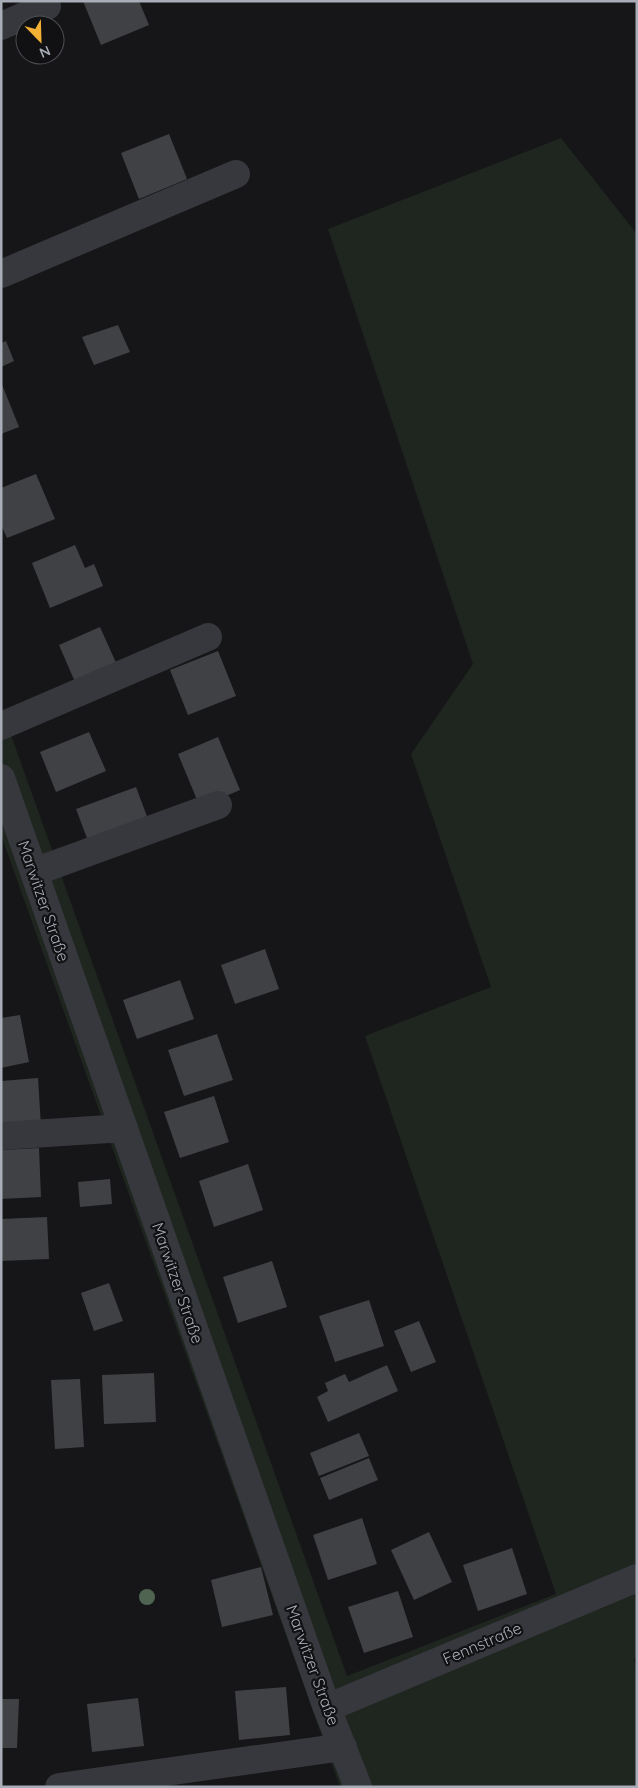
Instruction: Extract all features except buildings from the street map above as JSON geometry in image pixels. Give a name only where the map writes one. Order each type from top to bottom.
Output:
[{"type":"street","points":[[1,26],[47,6]]},
{"type":"street","points":[[1,274],[236,174]]},
{"type":"street","points":[[1,726],[208,637]]},
{"type":"street","name":"Marwitzer Straße","points":[[1,778],[327,1708],[358,1787]]},
{"type":"street","points":[[34,872],[218,805]]},
{"type":"street","points":[[1,1136],[124,1128]]},
{"type":"street","name":"Fennstraße","points":[[327,1708],[637,1578]]},
{"type":"street","points":[[59,1787],[343,1747]]},
{"type":"shaded area","points":[[561,138],[637,234],[637,1655],[634,1660],[637,1671],[637,1787],[340,1787],[1,835],[1,707],[347,1676],[556,1594],[365,1036],[491,987],[411,754],[473,664],[328,229]]}]
